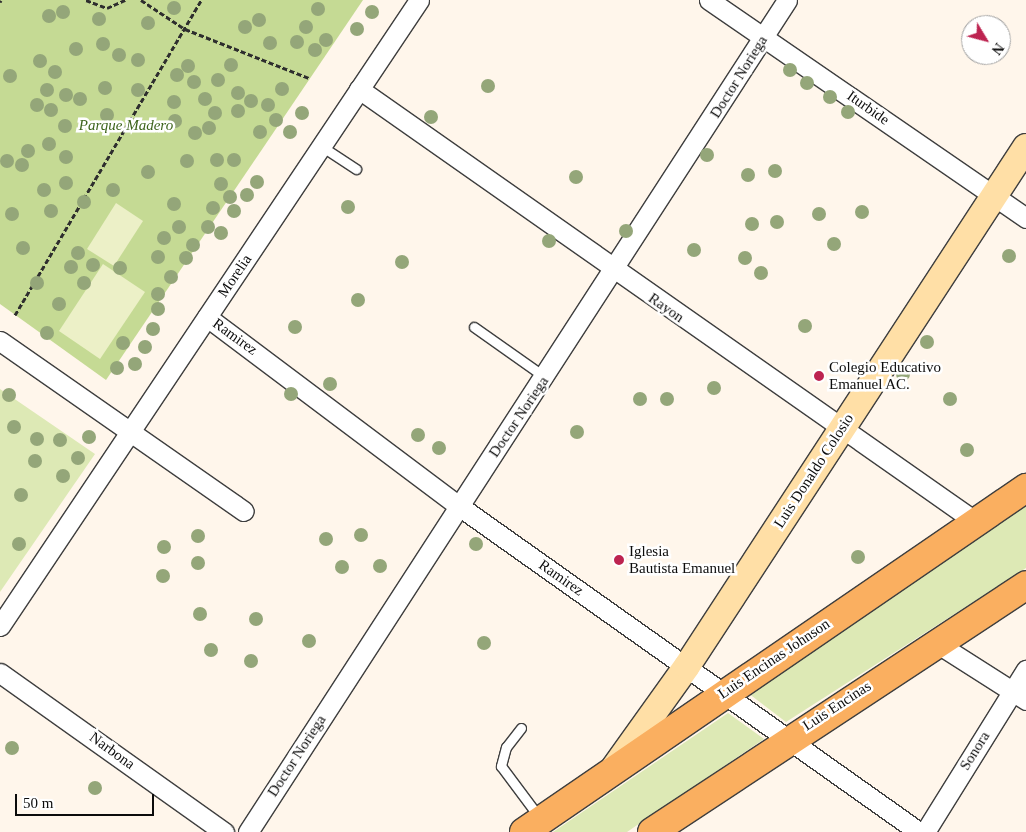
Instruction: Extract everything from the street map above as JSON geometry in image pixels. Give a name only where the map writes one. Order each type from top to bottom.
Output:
[{"type":"main road","name":"Luis Donaldo Colosio","points":[[614,768],[686,666],[1026,147]]},
{"type":"main road","name":"Luis Encinas Johnson","points":[[532,826],[724,692],[1026,488]]},
{"type":"main road","name":"Luis Encinas","points":[[654,831],[788,738],[1026,585]]},
{"type":"street","name":"Morelia","points":[[0,626],[419,0]]},
{"type":"street","name":"Iturbide","points":[[709,0],[764,36],[1026,218]]},
{"type":"street","name":"Doctor Noriega","points":[[248,832],[614,272],[787,0]]},
{"type":"street","name":"Rayon","points":[[359,89],[502,185],[614,272],[976,522]]},
{"type":"street","name":"Ramirez","points":[[207,317],[460,506],[919,832]]},
{"type":"street","points":[[0,341],[244,511]]},
{"type":"street","points":[[935,642],[1019,696]]},
{"type":"street","name":"Sonora","points":[[925,832],[1019,696],[1026,670]]},
{"type":"street","name":"Narbona","points":[[0,673],[224,832]]},
{"type":"lane","points":[[321,146],[356,169]]},
{"type":"lane","points":[[474,327],[545,377]]},
{"type":"lane","points":[[521,728],[506,747],[501,766],[532,826]]},
{"type":"path","points":[[86,0],[107,8],[125,0]]},
{"type":"path","points":[[141,0],[185,29],[309,78]]},
{"type":"path","points":[[15,315],[201,0]]},
{"type":"green space","name":"Parque Madero","points":[[0,0],[363,0],[106,380],[0,304]]},
{"type":"green space","points":[[116,203],[143,221],[114,266],[87,249]]},
{"type":"green space","points":[[103,264],[145,292],[100,359],[59,331]]},
{"type":"green space","points":[[0,389],[95,454],[0,592]]},
{"type":"green space","points":[[1026,503],[1026,568],[786,722],[748,693]]},
{"type":"green space","points":[[728,713],[764,739],[627,832],[553,832]]},
{"type":"place","name":"Colegio Educativo Emanuel AC.","points":[[819,376]]},
{"type":"place","name":"Iglesia Bautista Emanuel","points":[[619,560]]}]
